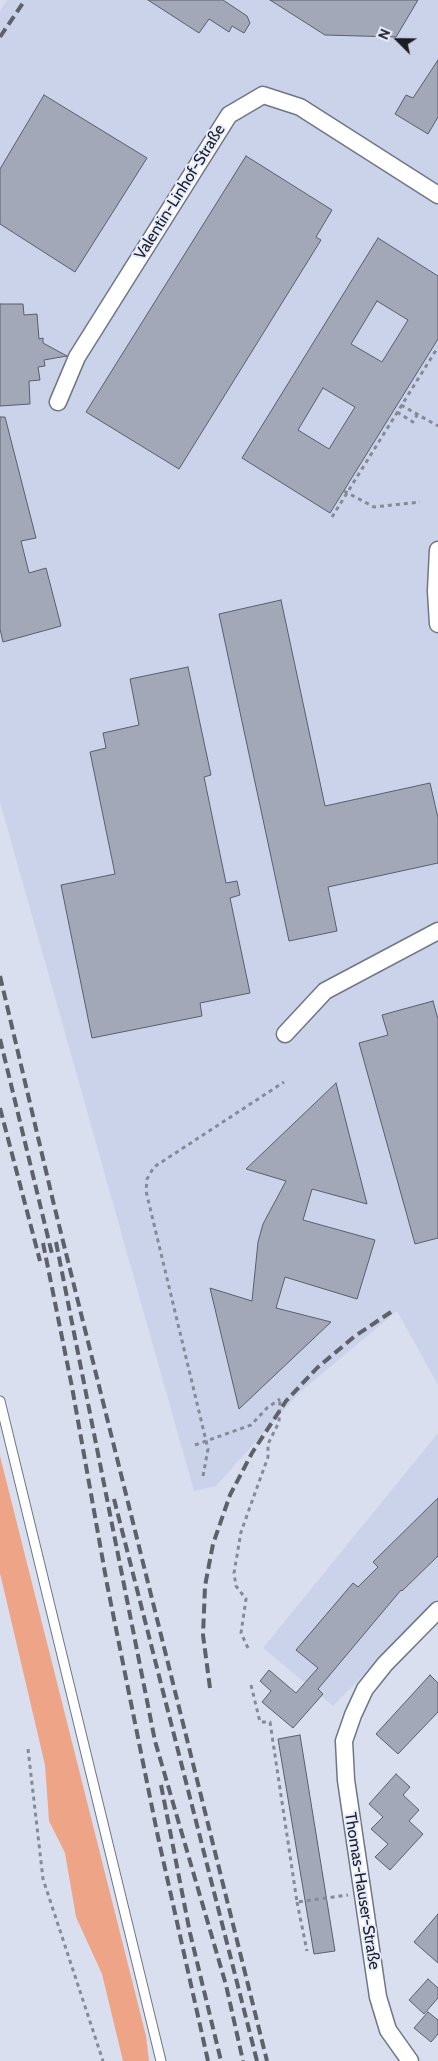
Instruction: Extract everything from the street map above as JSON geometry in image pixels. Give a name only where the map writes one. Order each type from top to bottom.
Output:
[{"type":"street","name":"Valentin-Linhof-Straße","points":[[58,402],[77,357],[228,115],[263,95],[300,107],[438,195]]},
{"type":"street","points":[[438,550],[436,591],[438,624]]},
{"type":"street","points":[[285,1034],[326,991],[438,931]]},
{"type":"street","name":"Thomas-Hauser-Straße","points":[[410,2061],[388,2030],[378,1997],[361,1893],[346,1780],[344,1741],[365,1689],[380,1670],[438,1610]]},
{"type":"lane","points":[[0,1401],[161,2061]]},
{"type":"path","points":[[332,517],[345,492],[438,346]]},
{"type":"path","points":[[401,405],[438,426]]},
{"type":"path","points":[[397,412],[413,422],[418,415]]},
{"type":"path","points":[[345,492],[374,507],[420,502]]},
{"type":"path","points":[[203,1476],[208,1449],[146,1191],[147,1179],[154,1167],[284,1082]]},
{"type":"path","points":[[195,1445],[251,1425],[267,1408],[280,1399],[279,1422],[268,1444],[268,1457],[241,1532],[234,1573],[236,1586],[246,1599],[241,1633],[248,1648]]},
{"type":"path","points":[[251,1684],[260,1722],[270,1722],[297,1902],[307,1952]]},
{"type":"path","points":[[28,1749],[43,1879],[103,2061]]},
{"type":"path","points":[[297,1902],[361,1893]]},
{"type":"shaded area","points":[[7,0],[438,0],[438,1385],[397,1311],[300,1392],[216,1486],[194,1491],[0,802],[0,11]]},
{"type":"shaded area","points":[[438,1433],[438,1599],[333,1706],[263,1648]]},
{"type":"shaded area","points":[[0,1456],[146,2036],[149,2061],[123,2061],[102,1974],[76,1917],[65,1853],[49,1821],[45,1765],[0,1573]]},
{"type":"building","points":[[148,0],[223,0],[247,16],[250,23],[244,33],[232,26],[229,32],[209,19],[199,33]]},
{"type":"building","points":[[270,0],[418,0],[396,37],[325,35]]},
{"type":"building","points":[[438,60],[438,117],[428,134],[395,114],[406,95],[413,98]]},
{"type":"building","points":[[44,95],[147,158],[75,272],[0,224],[0,169]]},
{"type":"building","points":[[246,156],[332,210],[316,237],[321,240],[179,469],[86,412]]},
{"type":"building","points":[[378,238],[438,276],[438,339],[330,513],[242,458]],"holes":[[[377,301],[408,320],[382,362],[351,344]],[[323,388],[355,407],[329,449],[298,430]]]},
{"type":"building","points":[[0,304],[23,304],[24,315],[37,314],[39,339],[43,338],[43,343],[67,356],[44,360],[45,366],[38,367],[40,380],[29,381],[30,404],[0,406]]},
{"type":"building","points":[[0,417],[5,417],[36,538],[21,541],[29,573],[46,568],[61,626],[3,642],[0,629]]},
{"type":"building","points":[[281,600],[325,806],[430,783],[438,818],[438,863],[328,887],[337,931],[289,941],[219,614]]},
{"type":"building","points":[[188,667],[211,775],[204,777],[226,883],[237,881],[240,895],[230,898],[250,993],[200,1003],[202,1016],[92,1038],[61,885],[115,874],[90,752],[106,748],[103,733],[139,725],[130,679]]},
{"type":"building","points":[[433,1001],[438,1019],[438,1238],[415,1244],[359,1043],[388,1035],[382,1015]]},
{"type":"building","points":[[336,1083],[367,1204],[312,1189],[303,1220],[375,1240],[357,1299],[285,1277],[276,1308],[331,1322],[239,1409],[210,1288],[252,1301],[258,1242],[263,1224],[286,1181],[246,1169]]},
{"type":"building","points":[[438,1498],[438,1556],[401,1590],[318,1689],[323,1694],[293,1728],[262,1702],[271,1691],[260,1681],[269,1670],[296,1693],[318,1668],[296,1650],[353,1583],[358,1587],[378,1567],[373,1562]]},
{"type":"building","points":[[430,1675],[438,1683],[438,1712],[398,1754],[376,1734]]},
{"type":"building","points":[[300,1735],[335,1951],[314,1954],[278,1739]]},
{"type":"building","points":[[396,1774],[410,1787],[403,1795],[419,1810],[409,1821],[423,1834],[390,1870],[375,1857],[388,1844],[371,1829],[383,1817],[369,1804]]},
{"type":"building","points":[[438,1914],[438,1963],[414,1942]]},
{"type":"building","points":[[428,1979],[438,1988],[438,1998],[424,2014],[409,2000]]},
{"type":"building","points":[[428,2012],[438,2020],[438,2034],[431,2042],[414,2028]]},
{"type":"railway","points":[[0,37],[25,0]]},
{"type":"railway","points":[[0,976],[54,1205],[267,2061]]},
{"type":"railway","points":[[0,1039],[52,1254]]},
{"type":"railway","points":[[0,1108],[40,1261]]},
{"type":"railway","points":[[56,1242],[155,1741],[226,1985],[243,2061]]},
{"type":"railway","points":[[43,1243],[72,1387],[107,1584],[158,1837],[208,2061]]},
{"type":"railway","points":[[210,1688],[203,1635],[205,1586],[213,1544],[230,1495],[252,1453],[286,1401],[317,1368],[355,1336],[391,1312]]},
{"type":"railway","points":[[114,1499],[257,2061]]},
{"type":"railway","points":[[161,1785],[190,1933],[221,2061]]}]
